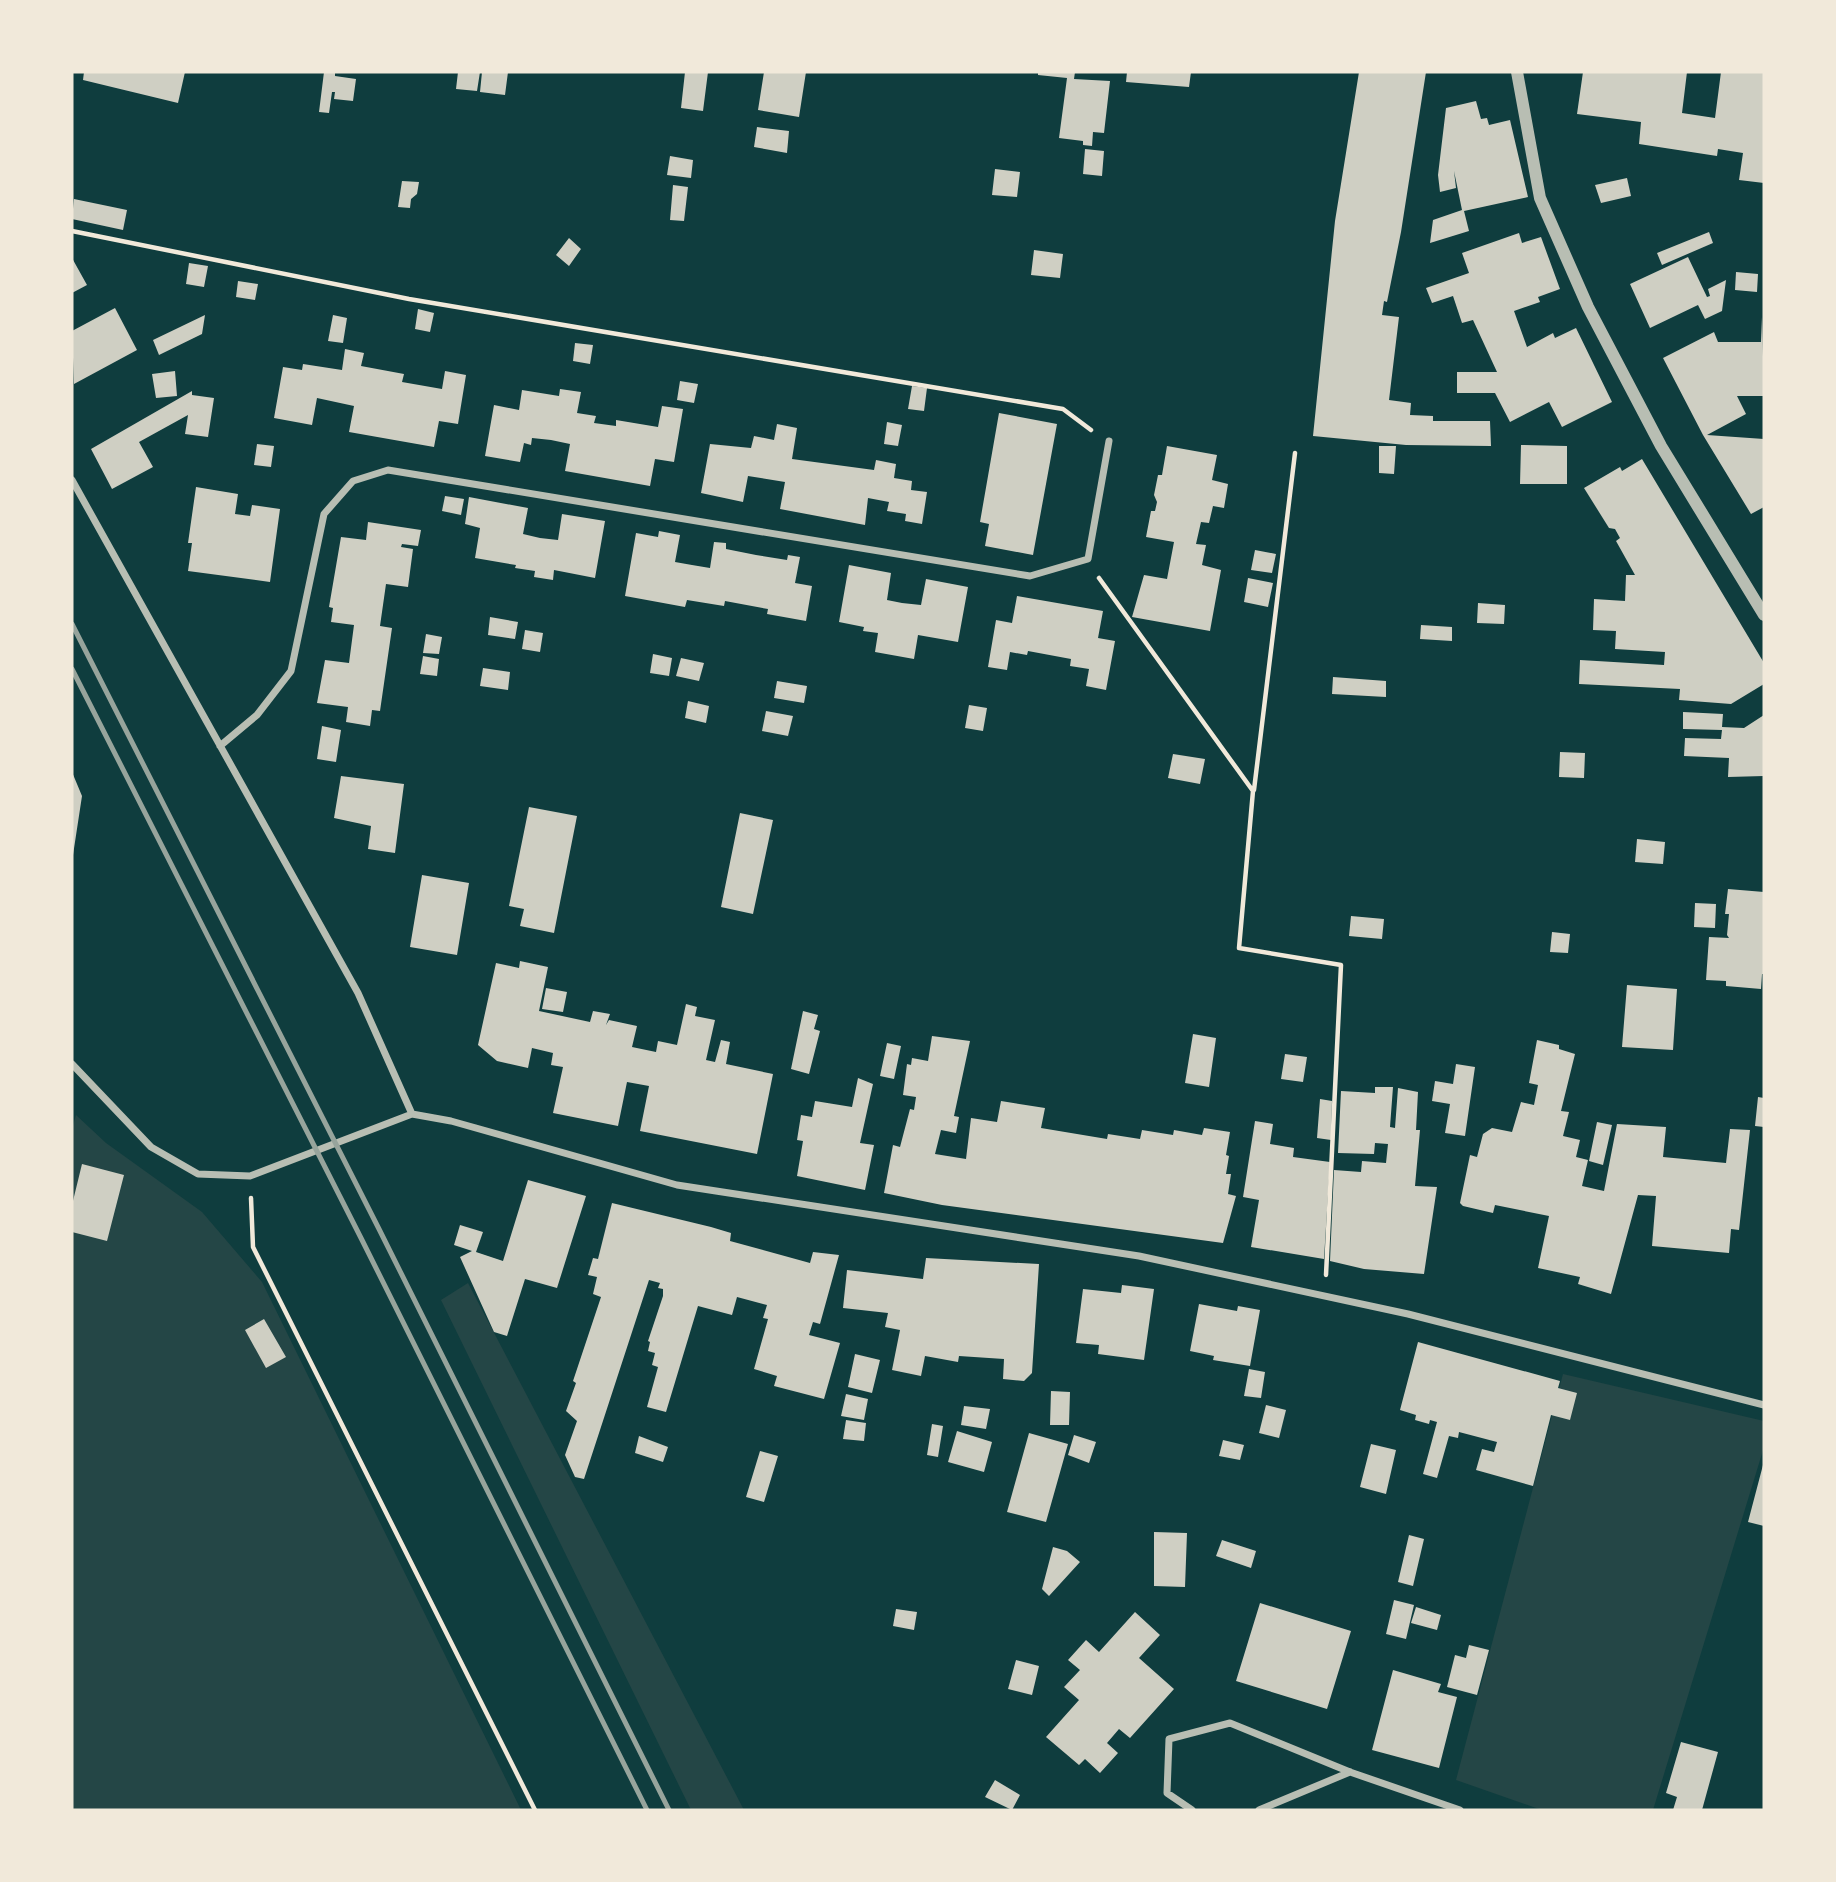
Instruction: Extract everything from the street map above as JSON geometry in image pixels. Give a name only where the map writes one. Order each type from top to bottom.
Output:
[{"type":"street","points":[[1517,72],[1540,198],[1588,307],[1661,446],[1764,615]]},
{"type":"street","points":[[220,746],[257,715],[291,671],[324,514],[353,481],[388,470],[1030,576],[1087,559],[1110,441]]},
{"type":"street","points":[[72,480],[358,993],[412,1114]]},
{"type":"street","points":[[72,1064],[151,1147],[198,1174],[250,1176],[412,1114],[450,1121],[677,1185],[1139,1256],[1325,1296],[1408,1314],[1764,1405]]},
{"type":"street","points":[[1192,1810],[1167,1793],[1169,1739],[1230,1723],[1350,1772],[1460,1810]]},
{"type":"street","points":[[1259,1810],[1350,1772]]},
{"type":"path","points":[[72,231],[409,299],[1063,409],[1078,422]]},
{"type":"path","points":[[1295,453],[1254,791],[1239,948],[1341,965],[1325,1296]]},
{"type":"path","points":[[1087,559],[1119,608],[1254,791]]},
{"type":"path","points":[[250,1176],[253,1247],[535,1810]]},
{"type":"shaded area","points":[[76,1115],[106,1143],[202,1212],[262,1282],[521,1810],[72,1810],[72,1129]]},
{"type":"shaded area","points":[[468,1283],[744,1810],[691,1810],[441,1300]]},
{"type":"shaded area","points":[[1563,1374],[1764,1421],[1764,1447],[1653,1810],[1542,1810],[1456,1780]]},
{"type":"building","points":[[84,72],[185,72],[178,103],[83,80]]},
{"type":"building","points":[[324,72],[335,72],[335,76],[356,79],[353,101],[334,99],[335,92],[332,92],[329,113],[319,112]]},
{"type":"building","points":[[458,72],[480,72],[477,91],[456,89]]},
{"type":"building","points":[[482,72],[508,72],[505,95],[480,92]]},
{"type":"building","points":[[685,72],[708,72],[703,111],[681,108]]},
{"type":"building","points":[[764,72],[806,72],[799,117],[758,110]]},
{"type":"building","points":[[1038,72],[1075,72],[1074,79],[1110,81],[1104,133],[1093,132],[1092,146],[1083,145],[1083,141],[1059,138],[1067,78],[1038,75]]},
{"type":"building","points":[[1127,72],[1191,72],[1189,87],[1126,82]]},
{"type":"building","points":[[1359,72],[1426,72],[1401,232],[1382,315],[1399,317],[1389,400],[1411,403],[1410,415],[1433,416],[1433,421],[1490,421],[1491,446],[1406,445],[1313,436],[1335,221]]},
{"type":"building","points":[[1583,72],[1687,72],[1682,113],[1715,118],[1721,72],[1764,72],[1764,183],[1739,180],[1743,153],[1718,149],[1717,156],[1639,144],[1641,122],[1577,114]]},
{"type":"building","points":[[1476,101],[1481,119],[1487,118],[1489,125],[1510,120],[1528,197],[1464,211],[1469,231],[1430,243],[1433,220],[1462,210],[1454,171],[1456,188],[1440,192],[1438,175],[1446,108]]},
{"type":"building","points":[[757,127],[789,131],[787,153],[754,147]]},
{"type":"building","points":[[1085,149],[1104,151],[1102,176],[1083,174]]},
{"type":"building","points":[[670,156],[693,160],[691,178],[667,175]]},
{"type":"building","points":[[995,169],[1020,172],[1017,197],[992,195]]},
{"type":"building","points":[[1627,178],[1631,196],[1601,203],[1595,185]]},
{"type":"building","points":[[402,181],[419,182],[410,208],[398,207]]},
{"type":"building","points":[[673,185],[688,187],[684,221],[670,220]]},
{"type":"building","points":[[74,199],[127,210],[123,230],[72,219]]},
{"type":"building","points":[[1709,232],[1713,243],[1662,265],[1657,253]]},
{"type":"building","points":[[1519,233],[1522,243],[1541,237],[1560,289],[1538,297],[1540,302],[1514,311],[1527,347],[1553,333],[1555,338],[1576,328],[1612,402],[1562,427],[1549,402],[1510,422],[1495,393],[1457,393],[1457,372],[1497,372],[1473,320],[1462,323],[1453,296],[1432,303],[1426,288],[1469,273],[1462,253]]},
{"type":"building","points":[[569,238],[581,249],[569,266],[556,255]]},
{"type":"building","points":[[1034,250],[1063,254],[1060,278],[1031,275]]},
{"type":"building","points":[[1688,257],[1707,297],[1710,296],[1708,289],[1726,280],[1722,311],[1705,319],[1698,305],[1650,328],[1630,284]]},
{"type":"building","points":[[72,258],[87,285],[72,293]]},
{"type":"building","points":[[189,263],[208,266],[204,287],[186,284]]},
{"type":"building","points":[[1736,272],[1758,274],[1757,292],[1735,290]]},
{"type":"building","points":[[238,281],[258,284],[255,300],[236,297]]},
{"type":"building","points":[[115,308],[137,350],[74,384],[72,331]]},
{"type":"building","points":[[418,309],[434,313],[430,332],[415,329]]},
{"type":"building","points":[[205,315],[202,334],[159,355],[153,340]]},
{"type":"building","points":[[333,315],[347,318],[343,343],[328,341]]},
{"type":"building","points":[[1762,317],[1764,396],[1737,396],[1746,414],[1707,435],[1764,439],[1764,507],[1751,514],[1703,435],[1663,358],[1714,332],[1718,342],[1761,342]]},
{"type":"building","points":[[575,343],[593,345],[590,364],[573,361]]},
{"type":"building","points":[[345,349],[364,353],[361,366],[404,374],[402,382],[442,389],[445,371],[466,375],[458,424],[439,421],[434,447],[349,432],[354,406],[317,398],[312,425],[274,418],[283,367],[302,370],[303,364],[342,370]]},
{"type":"building","points":[[175,371],[177,396],[156,398],[152,374]]},
{"type":"building","points":[[680,381],[698,384],[694,403],[677,400]]},
{"type":"building","points":[[912,386],[927,388],[924,411],[908,409]]},
{"type":"building","points":[[560,389],[581,392],[577,413],[596,416],[594,423],[616,426],[616,420],[658,427],[662,406],[683,409],[674,462],[655,459],[650,486],[565,471],[570,444],[551,440],[532,438],[531,445],[524,443],[520,462],[485,456],[494,405],[519,410],[522,390],[559,396]]},
{"type":"building","points":[[192,391],[192,395],[214,398],[208,437],[185,434],[188,415],[139,442],[153,467],[112,489],[91,449]]},
{"type":"building","points":[[999,413],[1057,424],[1033,555],[985,546],[989,524],[980,522]]},
{"type":"building","points":[[887,422],[902,425],[898,446],[884,444]]},
{"type":"building","points":[[777,424],[797,428],[792,459],[874,470],[876,460],[896,464],[894,478],[912,481],[911,490],[927,492],[922,524],[905,521],[906,514],[887,511],[889,502],[868,498],[865,525],[780,509],[785,482],[748,476],[743,502],[701,493],[710,444],[751,448],[754,436],[774,440]]},
{"type":"building","points":[[257,444],[274,446],[271,467],[254,465]]},
{"type":"building","points":[[1521,445],[1567,446],[1567,484],[1520,484]]},
{"type":"building","points":[[1167,446],[1217,455],[1212,480],[1228,484],[1224,508],[1213,506],[1209,523],[1201,522],[1196,544],[1206,545],[1202,565],[1221,570],[1210,631],[1132,617],[1144,575],[1167,579],[1174,542],[1146,537],[1151,511],[1155,511],[1157,502],[1154,495],[1158,475],[1162,475]]},
{"type":"building","points":[[1379,446],[1396,446],[1394,474],[1379,473]]},
{"type":"building","points":[[1642,459],[1764,663],[1764,684],[1731,704],[1679,700],[1680,689],[1579,684],[1580,660],[1664,665],[1665,652],[1615,649],[1616,631],[1593,630],[1594,599],[1625,601],[1626,575],[1635,575],[1616,541],[1620,538],[1615,529],[1609,528],[1584,488],[1620,467],[1622,471]]},
{"type":"building","points":[[196,487],[238,494],[235,514],[250,516],[252,505],[280,509],[270,582],[188,571],[192,543],[188,543]]},
{"type":"building","points":[[445,496],[464,499],[461,515],[442,511]]},
{"type":"building","points":[[469,497],[528,508],[523,534],[540,538],[558,540],[562,514],[605,521],[595,578],[554,570],[553,580],[534,577],[535,571],[475,558],[480,528],[465,524]]},
{"type":"building","points":[[368,522],[421,530],[418,546],[402,544],[401,547],[413,549],[408,587],[386,584],[380,626],[392,628],[380,711],[372,710],[370,726],[346,722],[348,707],[317,703],[325,660],[349,663],[354,625],[331,622],[333,608],[329,607],[341,537],[366,540]]},
{"type":"building","points":[[659,531],[680,535],[675,562],[710,568],[714,542],[726,543],[726,549],[756,555],[787,560],[788,555],[800,557],[795,583],[812,586],[806,621],[767,614],[768,609],[725,601],[724,606],[687,600],[685,607],[625,596],[636,533],[658,537]]},
{"type":"building","points":[[1255,550],[1276,554],[1272,573],[1251,570]]},
{"type":"building","points":[[849,565],[891,573],[887,600],[902,603],[921,605],[926,579],[968,587],[958,642],[918,635],[914,659],[875,652],[878,633],[863,631],[864,627],[839,622]]},
{"type":"building","points":[[1248,578],[1273,583],[1268,607],[1244,602]]},
{"type":"building","points":[[1017,596],[1103,611],[1098,638],[1115,641],[1106,690],[1086,686],[1089,669],[1070,666],[1071,659],[1028,651],[1027,655],[1010,652],[1007,670],[988,667],[996,620],[1012,623]]},
{"type":"building","points":[[1478,603],[1505,605],[1504,624],[1477,623]]},
{"type":"building","points":[[490,617],[518,622],[515,639],[488,635]]},
{"type":"building","points":[[1421,625],[1452,627],[1452,641],[1420,639]]},
{"type":"building","points":[[525,630],[543,633],[540,652],[522,649]]},
{"type":"building","points":[[426,634],[442,637],[439,654],[423,653]]},
{"type":"building","points":[[653,654],[672,658],[669,676],[650,673]]},
{"type":"building","points":[[423,656],[439,659],[437,676],[420,674]]},
{"type":"building","points":[[681,658],[704,663],[699,681],[676,676]]},
{"type":"building","points":[[483,668],[510,672],[508,690],[480,686]]},
{"type":"building","points":[[1333,677],[1386,681],[1386,697],[1332,694]]},
{"type":"building","points":[[777,681],[807,686],[804,703],[774,698]]},
{"type":"building","points":[[688,701],[709,706],[706,723],[685,718]]},
{"type":"building","points":[[969,705],[987,708],[983,731],[965,728]]},
{"type":"building","points":[[766,711],[793,716],[788,736],[762,731]]},
{"type":"building","points":[[1683,712],[1723,714],[1722,727],[1744,728],[1764,715],[1764,776],[1728,777],[1729,758],[1684,756],[1685,738],[1721,739],[1722,730],[1683,729]]},
{"type":"building","points":[[322,726],[341,730],[336,762],[317,759]]},
{"type":"building","points":[[1560,752],[1585,753],[1584,778],[1559,777]]},
{"type":"building","points":[[1173,754],[1205,759],[1200,784],[1168,778]]},
{"type":"building","points":[[72,772],[82,796],[73,855],[72,854]]},
{"type":"building","points":[[341,776],[404,784],[395,853],[368,849],[371,826],[334,818]]},
{"type":"building","points":[[529,807],[577,816],[554,933],[520,926],[524,909],[509,906]]},
{"type":"building","points":[[740,813],[773,820],[753,914],[721,907]]},
{"type":"building","points":[[1637,839],[1665,842],[1663,864],[1635,862]]},
{"type":"building","points":[[422,875],[469,883],[457,955],[410,947]]},
{"type":"building","points":[[1728,889],[1764,892],[1764,974],[1761,989],[1726,986],[1726,981],[1706,980],[1709,937],[1729,938],[1729,914],[1725,914]]},
{"type":"building","points":[[1695,903],[1716,904],[1715,928],[1694,927]]},
{"type":"building","points":[[1351,916],[1384,919],[1382,939],[1349,936]]},
{"type":"building","points":[[1552,932],[1570,934],[1568,953],[1550,952]]},
{"type":"building","points":[[520,961],[548,967],[539,1011],[590,1022],[593,1011],[610,1014],[606,1025],[609,1020],[637,1026],[632,1047],[656,1052],[658,1041],[677,1045],[686,1004],[697,1007],[695,1016],[715,1020],[706,1060],[715,1062],[721,1040],[730,1042],[726,1064],[773,1074],[757,1154],[640,1131],[649,1086],[627,1082],[618,1126],[553,1113],[563,1067],[551,1065],[553,1053],[532,1048],[528,1068],[497,1061],[478,1045],[496,963],[519,968]]},
{"type":"building","points":[[1627,985],[1677,989],[1673,1050],[1622,1047]]},
{"type":"building","points":[[546,988],[567,992],[563,1012],[542,1009]]},
{"type":"building","points":[[803,1011],[818,1015],[814,1029],[820,1031],[809,1074],[791,1069]]},
{"type":"building","points":[[1193,1034],[1216,1038],[1209,1087],[1185,1083]]},
{"type":"building","points":[[932,1036],[970,1041],[954,1116],[959,1117],[956,1133],[941,1130],[935,1154],[966,1159],[971,1118],[997,1122],[1001,1101],[1045,1108],[1041,1128],[1107,1139],[1108,1134],[1140,1139],[1142,1130],[1173,1135],[1174,1130],[1202,1135],[1204,1128],[1230,1132],[1226,1174],[1231,1174],[1228,1194],[1236,1196],[1223,1243],[942,1205],[884,1193],[893,1145],[900,1147],[910,1109],[914,1110],[916,1097],[903,1095],[907,1064],[911,1065],[912,1058],[928,1061]]},
{"type":"building","points":[[1537,1040],[1559,1045],[1559,1049],[1575,1054],[1561,1111],[1569,1112],[1563,1136],[1580,1140],[1576,1157],[1588,1160],[1582,1186],[1604,1191],[1617,1124],[1666,1127],[1663,1157],[1726,1163],[1730,1129],[1750,1130],[1739,1230],[1731,1229],[1729,1253],[1652,1246],[1656,1196],[1638,1195],[1611,1294],[1578,1284],[1580,1277],[1538,1268],[1549,1216],[1495,1205],[1493,1213],[1460,1203],[1470,1155],[1477,1157],[1483,1134],[1492,1128],[1512,1132],[1521,1102],[1534,1105],[1538,1085],[1529,1083]]},
{"type":"building","points":[[887,1043],[901,1046],[894,1079],[880,1076]]},
{"type":"building","points":[[1285,1054],[1307,1057],[1303,1082],[1281,1079]]},
{"type":"building","points":[[1456,1064],[1475,1067],[1465,1136],[1445,1133],[1450,1104],[1432,1101],[1435,1081],[1453,1084]]},
{"type":"building","points":[[858,1078],[873,1084],[860,1143],[874,1145],[865,1190],[797,1176],[803,1141],[797,1140],[801,1115],[812,1117],[815,1101],[852,1107]]},
{"type":"building","points":[[1375,1087],[1393,1087],[1390,1127],[1395,1128],[1398,1088],[1418,1092],[1416,1130],[1420,1130],[1415,1186],[1437,1187],[1424,1274],[1364,1269],[1330,1261],[1334,1170],[1361,1172],[1362,1161],[1386,1163],[1388,1144],[1375,1143],[1374,1154],[1338,1153],[1341,1091],[1375,1093]]},
{"type":"building","points":[[1758,1097],[1764,1098],[1764,1127],[1755,1126]]},
{"type":"building","points":[[1320,1099],[1332,1101],[1331,1140],[1317,1138]]},
{"type":"building","points":[[1255,1121],[1273,1124],[1270,1144],[1294,1148],[1293,1157],[1330,1162],[1324,1259],[1251,1247],[1259,1200],[1243,1197]]},
{"type":"building","points":[[1597,1122],[1612,1125],[1603,1165],[1589,1161]]},
{"type":"building","points":[[82,1164],[124,1175],[107,1241],[72,1232],[72,1205]]},
{"type":"building","points":[[528,1180],[586,1196],[557,1288],[525,1279],[507,1336],[494,1332],[460,1257],[472,1251],[454,1245],[460,1225],[483,1232],[476,1252],[503,1261]]},
{"type":"building","points":[[612,1203],[731,1233],[730,1241],[810,1263],[813,1252],[839,1255],[820,1324],[813,1322],[809,1335],[840,1343],[824,1399],[774,1386],[777,1376],[754,1369],[768,1319],[763,1318],[767,1305],[737,1297],[732,1315],[698,1306],[666,1412],[647,1407],[658,1367],[652,1365],[655,1353],[648,1351],[648,1341],[663,1296],[663,1289],[658,1288],[660,1283],[649,1280],[584,1479],[575,1477],[565,1455],[577,1421],[566,1411],[576,1383],[573,1381],[601,1297],[593,1294],[597,1277],[588,1275],[593,1258],[598,1259]]},
{"type":"building","points":[[926,1258],[1039,1264],[1032,1373],[1024,1381],[1003,1379],[1004,1359],[959,1356],[958,1362],[925,1356],[921,1376],[892,1370],[900,1330],[885,1327],[888,1313],[843,1308],[847,1270],[923,1279]]},
{"type":"building","points":[[1122,1285],[1154,1289],[1144,1360],[1098,1354],[1099,1345],[1076,1343],[1083,1289],[1121,1293]]},
{"type":"building","points":[[1199,1304],[1237,1311],[1238,1306],[1260,1310],[1250,1366],[1213,1360],[1214,1356],[1190,1351]]},
{"type":"building","points":[[264,1319],[286,1357],[266,1368],[245,1330]]},
{"type":"building","points":[[1418,1342],[1560,1381],[1558,1388],[1577,1393],[1570,1420],[1551,1415],[1533,1486],[1476,1470],[1482,1449],[1494,1452],[1497,1442],[1459,1432],[1458,1438],[1449,1436],[1437,1478],[1423,1474],[1437,1422],[1430,1420],[1429,1424],[1415,1420],[1416,1415],[1400,1410]]},
{"type":"building","points":[[855,1354],[880,1360],[872,1393],[848,1387]]},
{"type":"building","points":[[1249,1369],[1265,1372],[1261,1398],[1244,1396]]},
{"type":"building","points":[[1051,1391],[1070,1392],[1069,1425],[1050,1425]]},
{"type":"building","points":[[846,1394],[868,1399],[864,1420],[841,1416]]},
{"type":"building","points":[[1266,1405],[1286,1410],[1279,1438],[1259,1433]]},
{"type":"building","points":[[964,1406],[990,1409],[986,1429],[961,1425]]},
{"type":"building","points":[[846,1420],[866,1423],[864,1441],[843,1439]]},
{"type":"building","points":[[932,1424],[943,1426],[938,1457],[927,1455]]},
{"type":"building","points":[[957,1431],[992,1442],[984,1472],[948,1462]]},
{"type":"building","points":[[1029,1433],[1068,1444],[1046,1522],[1007,1512]]},
{"type":"building","points":[[1074,1435],[1096,1442],[1089,1463],[1068,1455]]},
{"type":"building","points":[[639,1436],[668,1447],[663,1462],[635,1453]]},
{"type":"building","points":[[1223,1440],[1244,1445],[1240,1460],[1219,1456]]},
{"type":"building","points":[[1371,1444],[1396,1450],[1386,1494],[1360,1487]]},
{"type":"building","points":[[760,1451],[778,1456],[764,1502],[746,1497]]},
{"type":"building","points":[[1764,1465],[1764,1526],[1748,1522]]},
{"type":"building","points":[[1154,1532],[1187,1533],[1185,1587],[1154,1586]]},
{"type":"building","points":[[1409,1535],[1424,1539],[1413,1586],[1398,1582]]},
{"type":"building","points":[[1222,1540],[1256,1551],[1251,1568],[1216,1556]]},
{"type":"building","points":[[1053,1547],[1067,1551],[1080,1562],[1049,1596],[1042,1589]]},
{"type":"building","points":[[1394,1600],[1414,1605],[1406,1639],[1386,1634]]},
{"type":"building","points":[[1260,1603],[1351,1631],[1327,1709],[1236,1681]]},
{"type":"building","points":[[1416,1607],[1441,1615],[1437,1630],[1411,1623]]},
{"type":"building","points":[[896,1609],[917,1612],[914,1630],[893,1626]]},
{"type":"building","points":[[1135,1612],[1160,1635],[1139,1658],[1174,1689],[1130,1738],[1119,1729],[1107,1743],[1118,1753],[1100,1773],[1085,1759],[1079,1765],[1046,1737],[1079,1700],[1064,1687],[1080,1670],[1068,1660],[1086,1640],[1099,1652]]},
{"type":"building","points":[[1469,1645],[1489,1650],[1477,1695],[1447,1687],[1455,1655],[1466,1658]]},
{"type":"building","points":[[1016,1660],[1039,1666],[1032,1695],[1008,1689]]},
{"type":"building","points":[[1393,1670],[1441,1684],[1438,1692],[1457,1697],[1439,1768],[1372,1750]]},
{"type":"building","points":[[1681,1742],[1718,1752],[1702,1810],[1673,1810],[1677,1797],[1666,1793]]},
{"type":"building","points":[[995,1780],[1020,1795],[1012,1810],[985,1797]]},
{"type":"railway","points":[[72,624],[379,1229],[669,1810]]},
{"type":"railway","points":[[72,669],[647,1810]]}]
